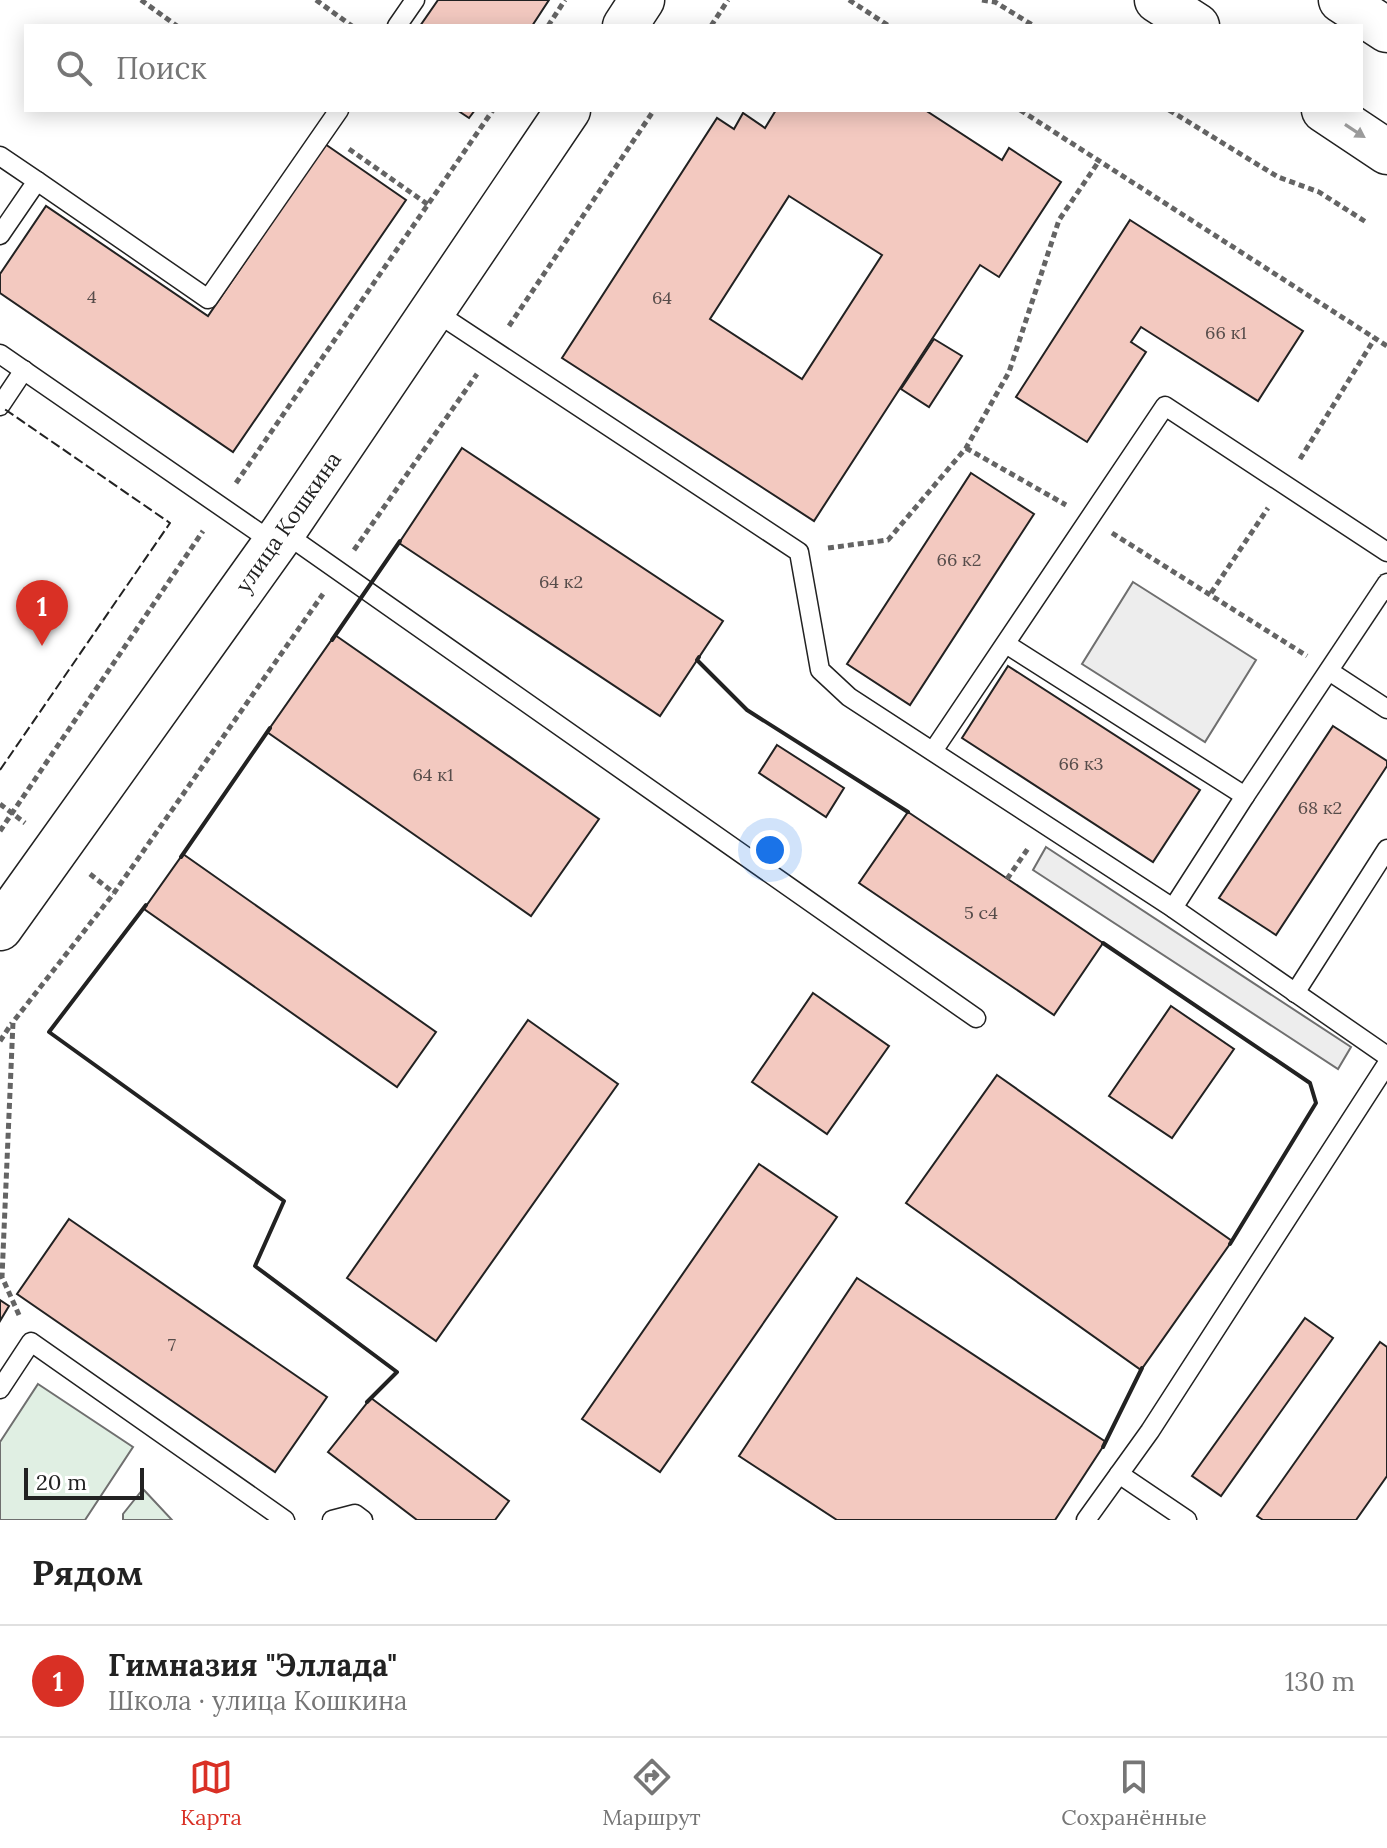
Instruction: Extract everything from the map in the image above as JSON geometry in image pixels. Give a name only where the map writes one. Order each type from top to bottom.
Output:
[{"type":"main road","points":[[626,24],[642,0]]},
{"type":"main road","points":[[1157,0],[1194,24]]},
{"type":"main road","points":[[1341,0],[1387,30]]},
{"type":"main road","name":"улица Кошкина","points":[[0,928],[278,538],[567,112]]},
{"type":"main road","points":[[1327,112],[1387,152]]},
{"type":"lane","points":[[398,24],[415,0]]},
{"type":"lane","points":[[0,156],[208,299],[338,112]]},
{"type":"lane","points":[[0,235],[37,181]]},
{"type":"lane","points":[[434,311],[799,552],[820,670],[849,697],[1173,908],[1387,1056]]},
{"type":"lane","points":[[0,354],[219,507],[339,571],[976,1018]]},
{"type":"lane","points":[[0,406],[24,370]]},
{"type":"lane","points":[[933,751],[1165,406],[1387,552]]},
{"type":"lane","points":[[1173,908],[1387,583]]},
{"type":"lane","points":[[1006,644],[1245,796]]},
{"type":"lane","points":[[1329,671],[1387,709]]},
{"type":"lane","points":[[1295,993],[1387,849]]},
{"type":"lane","points":[[1086,1520],[1387,1064]]},
{"type":"lane","points":[[0,1389],[31,1342],[285,1520]]},
{"type":"lane","points":[[1119,1474],[1187,1520]]},
{"type":"lane","points":[[332,1520],[355,1514],[363,1520]]},
{"type":"path","points":[[141,0],[174,24]]},
{"type":"path","points":[[316,0],[349,24]]},
{"type":"path","points":[[549,24],[565,0]]},
{"type":"path","points":[[712,24],[728,0]]},
{"type":"path","points":[[849,0],[886,24]]},
{"type":"path","points":[[982,0],[995,2],[1031,24]]},
{"type":"path","points":[[0,831],[492,112]]},
{"type":"path","points":[[0,1041],[114,893],[494,350],[653,112]]},
{"type":"path","points":[[1023,112],[1387,346]]},
{"type":"path","points":[[1172,112],[1278,177],[1319,192],[1366,222]]},
{"type":"path","points":[[324,132],[430,206]]},
{"type":"path","points":[[799,552],[888,540],[966,448],[1009,372],[1059,220],[1099,161]]},
{"type":"path","points":[[966,448],[1090,519],[1329,671]]},
{"type":"path","points":[[1007,879],[1020,859]]},
{"type":"path","points":[[13,1022],[2,1277],[31,1342]]},
{"type":"green space","points":[[38,1384],[133,1447],[85,1520],[0,1520],[0,1442]]},
{"type":"green space","points":[[143,1489],[172,1520],[123,1520],[123,1514]]},
{"type":"shaded area","points":[[1133,582],[1256,660],[1205,742],[1082,664]]},
{"type":"shaded area","points":[[1046,847],[1351,1047],[1338,1069],[1033,870]]},
{"type":"building","points":[[438,0],[549,0],[533,24],[421,24]]},
{"type":"building","points":[[460,112],[474,112],[469,118]]},
{"type":"building","points":[[775,112],[928,112],[1002,160],[1009,148],[1061,182],[999,277],[980,265],[814,521],[562,358],[717,118],[734,129],[743,113],[765,128]],"holes":[[[789,196],[882,255],[802,379],[710,319]]]},
{"type":"building","points":[[325,144],[406,200],[233,452],[0,293],[0,274],[46,206],[208,316]]},
{"type":"building","points":[[1130,220],[1303,331],[1258,401],[1141,327],[1131,342],[1146,352],[1087,442],[1016,397]]},
{"type":"building","points":[[934,339],[962,356],[929,407],[901,389]]},
{"type":"building","points":[[462,448],[723,621],[660,716],[399,543]]},
{"type":"building","points":[[971,473],[1034,514],[910,705],[847,664]]},
{"type":"building","points":[[335,635],[599,819],[531,916],[267,732]]},
{"type":"building","points":[[1008,666],[1200,790],[1153,862],[962,738]]},
{"type":"building","points":[[1333,726],[1387,761],[1387,766],[1276,935],[1219,898]]},
{"type":"building","points":[[777,745],[844,788],[826,817],[759,773]]},
{"type":"building","points":[[908,812],[1103,943],[1054,1015],[859,883]]},
{"type":"building","points":[[183,854],[436,1032],[397,1087],[144,909]]},
{"type":"building","points":[[813,993],[889,1046],[827,1134],[752,1082]]},
{"type":"building","points":[[1171,1006],[1234,1049],[1172,1138],[1109,1096]]},
{"type":"building","points":[[528,1020],[618,1084],[436,1341],[347,1278]]},
{"type":"building","points":[[997,1075],[1232,1241],[1141,1370],[906,1203]]},
{"type":"building","points":[[759,1164],[837,1217],[660,1472],[582,1419]]},
{"type":"building","points":[[69,1219],[327,1397],[275,1472],[17,1294]]},
{"type":"building","points":[[857,1278],[1106,1442],[1055,1520],[837,1520],[739,1456]]},
{"type":"building","points":[[0,1300],[9,1306],[0,1321]]},
{"type":"building","points":[[1305,1318],[1333,1338],[1221,1496],[1192,1476]]},
{"type":"building","points":[[1380,1342],[1387,1347],[1387,1476],[1356,1520],[1263,1520],[1257,1516]]},
{"type":"building","points":[[371,1398],[509,1501],[495,1520],[417,1520],[328,1452]]},
{"type":"fence","points":[[0,770],[170,523],[3,408]]},
{"type":"wall","points":[[332,640],[400,541]]},
{"type":"wall","points":[[699,657],[697,660],[747,710],[908,812]]},
{"type":"wall","points":[[181,857],[270,728]]},
{"type":"wall","points":[[146,905],[49,1032],[284,1201],[255,1266],[397,1372],[367,1402]]},
{"type":"wall","points":[[1103,943],[1310,1083],[1316,1103],[1230,1244]]},
{"type":"wall","points":[[1103,1447],[1142,1368]]},
{"type":"place","name":"Гимназия \"Эллада\"","points":[[42,646]]}]
